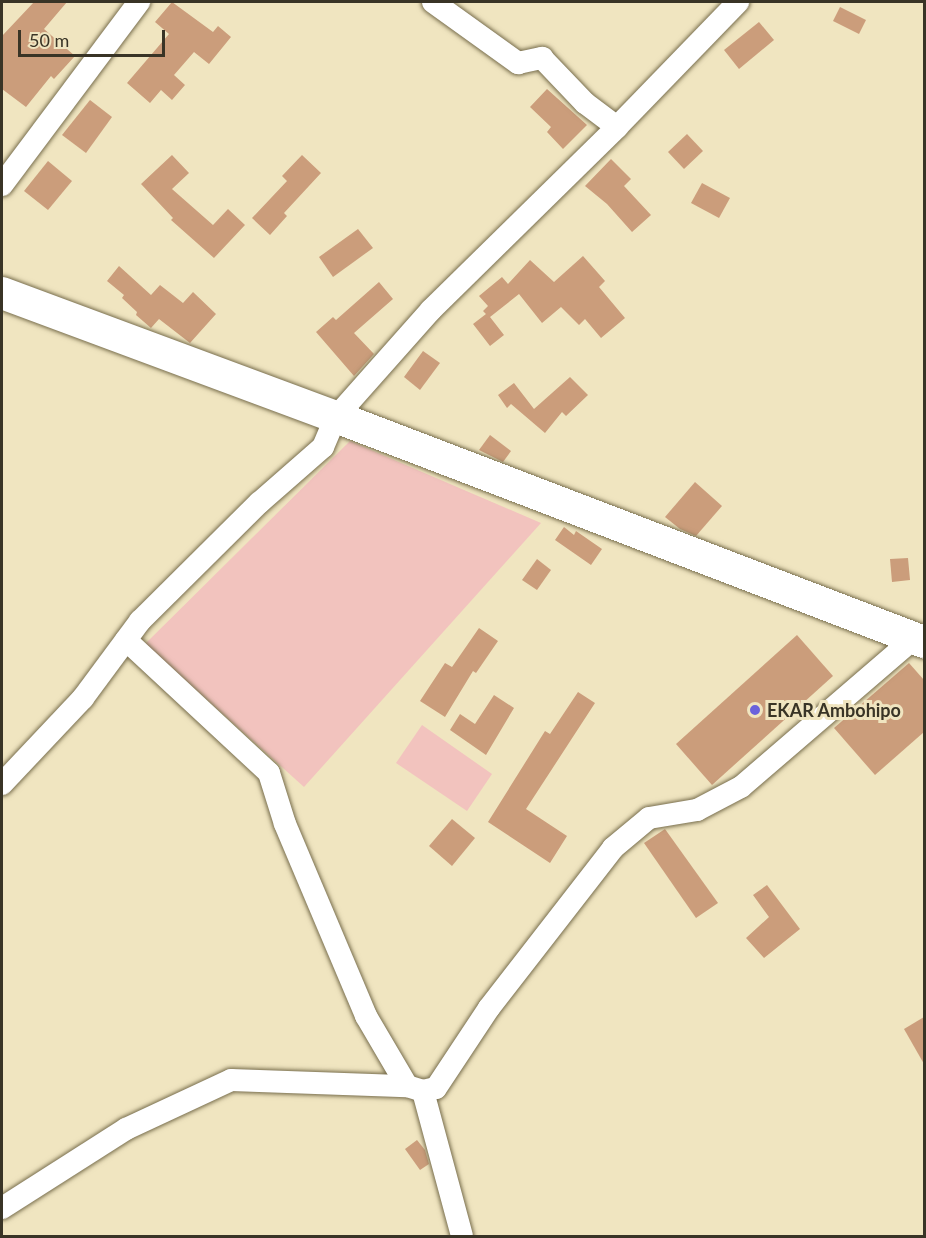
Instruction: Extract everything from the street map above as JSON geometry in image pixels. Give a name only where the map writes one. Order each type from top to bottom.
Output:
[{"type":"street","points":[[2,185],[139,2]]},
{"type":"street","points":[[433,2],[518,63],[542,58],[585,103],[617,127]]},
{"type":"street","points":[[2,784],[83,698],[140,621],[259,503],[323,447],[336,417],[431,309],[617,127],[738,2]]},
{"type":"street","points":[[2,293],[336,417],[919,640],[741,787],[697,810],[649,818],[613,848],[489,1008],[436,1088],[415,1089],[231,1080],[126,1129],[2,1208]]},
{"type":"street","points":[[126,640],[269,773],[285,824],[366,1016],[415,1089],[464,1234]]},
{"type":"shaded area","points":[[350,441],[541,523],[304,787],[145,644]]},
{"type":"shaded area","points":[[422,725],[492,774],[467,811],[396,763]]},
{"type":"building","points":[[34,2],[67,2],[44,29],[75,56],[54,79],[51,76],[26,107],[2,89],[2,36]]},
{"type":"building","points":[[172,2],[213,32],[218,26],[231,37],[209,64],[194,52],[174,75],[185,85],[172,100],[161,90],[150,103],[127,83],[169,34],[155,22]]},
{"type":"building","points":[[840,7],[866,20],[859,34],[833,21]]},
{"type":"building","points":[[759,22],[774,40],[739,69],[724,50]]},
{"type":"building","points":[[547,89],[587,125],[563,149],[547,132],[551,127],[530,107]]},
{"type":"building","points":[[90,100],[112,117],[86,153],[62,135]]},
{"type":"building","points":[[687,134],[703,151],[684,169],[668,152]]},
{"type":"building","points":[[172,155],[189,173],[172,189],[213,225],[228,209],[245,225],[214,258],[171,220],[173,218],[141,184]]},
{"type":"building","points":[[302,155],[321,173],[284,213],[287,216],[270,235],[252,218],[287,181],[282,176]]},
{"type":"building","points":[[611,159],[631,179],[624,186],[651,215],[632,232],[607,204],[585,186]]},
{"type":"building","points":[[48,161],[72,181],[48,210],[24,191]]},
{"type":"building","points":[[702,183],[730,198],[719,218],[691,203]]},
{"type":"building","points":[[358,229],[373,248],[333,277],[319,257]]},
{"type":"building","points":[[583,256],[605,281],[599,287],[625,318],[601,338],[585,319],[579,325],[561,307],[542,323],[519,294],[490,317],[504,335],[490,346],[473,324],[486,314],[483,311],[488,306],[479,296],[502,277],[508,284],[530,260],[554,282]]},
{"type":"building","points":[[119,266],[151,295],[160,285],[183,303],[193,292],[216,314],[190,343],[159,319],[151,328],[122,298],[124,295],[107,281]]},
{"type":"building","points":[[379,282],[393,299],[354,333],[374,354],[354,376],[316,332],[333,317],[336,320]]},
{"type":"building","points":[[423,351],[440,363],[420,390],[404,377]]},
{"type":"building","points":[[570,377],[588,395],[566,416],[562,412],[545,433],[511,404],[507,408],[498,395],[514,383],[534,409]]},
{"type":"building","points":[[490,435],[511,451],[503,462],[479,450]]},
{"type":"building","points":[[695,482],[722,506],[696,536],[680,529],[665,517]]},
{"type":"building","points":[[564,527],[574,535],[576,531],[602,549],[591,565],[555,540]]},
{"type":"building","points":[[908,558],[910,580],[892,582],[890,559]]},
{"type":"building","points":[[537,559],[551,570],[537,590],[522,580]]},
{"type":"building","points":[[479,628],[498,641],[476,673],[473,671],[445,717],[420,701],[445,663],[452,667]]},
{"type":"building","name":"EKAR Ambohipo","points":[[797,635],[833,676],[712,785],[676,744]]},
{"type":"building","points":[[909,663],[924,680],[924,732],[875,775],[834,728]]},
{"type":"building","points":[[578,692],[595,703],[526,809],[567,836],[550,863],[488,822],[545,731],[550,734]]},
{"type":"building","points":[[494,695],[514,708],[486,755],[450,730],[460,714],[475,724]]},
{"type":"building","points":[[452,819],[475,838],[452,866],[429,846]]},
{"type":"building","points":[[665,829],[718,903],[696,918],[644,843]]},
{"type":"building","points":[[767,885],[800,929],[764,958],[746,938],[769,917],[753,895]]},
{"type":"building","points":[[924,1017],[924,1064],[904,1029]]},
{"type":"building","points":[[417,1140],[425,1150],[429,1164],[420,1170],[405,1149]]},
{"type":"place","name":"EKAR Ambohipo","points":[[755,710]]}]
